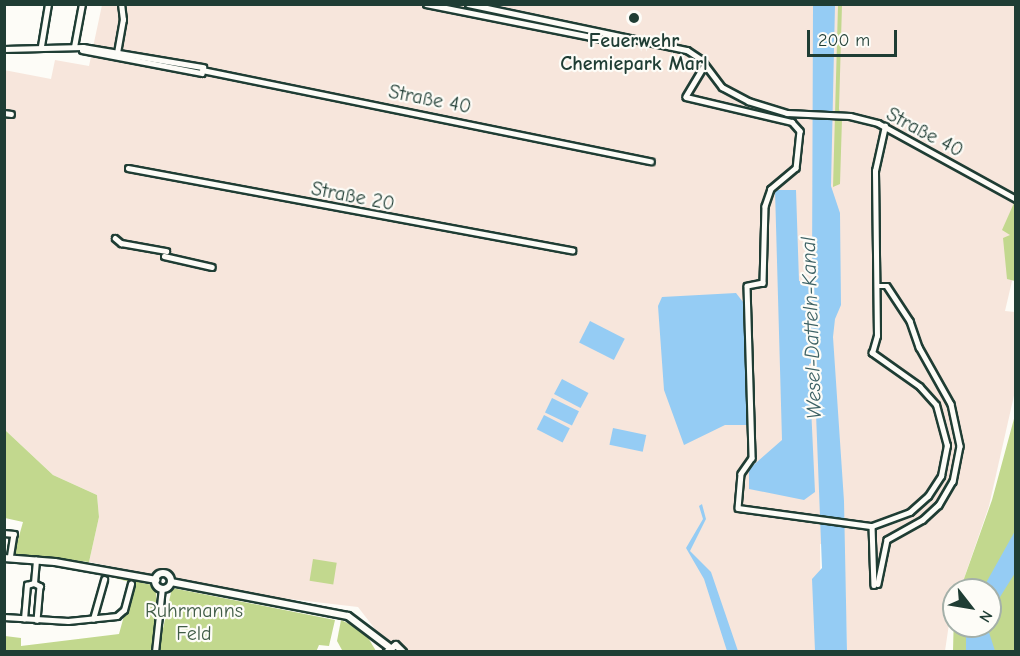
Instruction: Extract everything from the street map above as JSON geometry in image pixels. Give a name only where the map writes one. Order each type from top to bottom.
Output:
[{"type":"main road","points":[[8,558],[36,560],[156,580],[162,588],[171,582]]},
{"type":"main road","points":[[156,580],[164,573],[171,582],[348,616],[388,649],[397,645],[403,651]]},
{"type":"street","points":[[41,46],[48,4]]},
{"type":"street","points":[[74,47],[82,4]]},
{"type":"street","points":[[117,54],[123,20],[121,4]]},
{"type":"street","points":[[426,4],[612,40],[632,40],[683,49],[695,54],[705,65],[686,97],[792,122],[800,131],[796,168],[771,189],[765,206],[763,283],[747,286],[752,458],[741,474],[738,508],[819,518],[849,525],[872,526],[900,518],[928,496],[941,476],[947,446],[944,426],[931,398],[872,352],[877,336],[875,171],[885,126]]},
{"type":"street","points":[[468,4],[620,33],[632,40]]},
{"type":"street","name":"Straße 40","points":[[4,49],[41,46],[74,47],[117,54],[651,161]]},
{"type":"street","name":"Straße 40","points":[[705,65],[722,87],[760,106],[795,114],[850,116],[885,126],[1016,199]]},
{"type":"street","points":[[4,113],[11,114]]},
{"type":"street","name":"Straße 20","points":[[128,168],[572,250]]},
{"type":"street","points":[[115,238],[121,243],[212,267]]},
{"type":"street","points":[[872,526],[876,585],[887,540],[919,523],[939,505],[956,473],[960,446],[951,404],[919,347],[910,321],[887,286],[877,286]]},
{"type":"street","points":[[4,533],[14,534],[8,558]]},
{"type":"street","points":[[34,583],[36,560]]},
{"type":"street","points":[[93,619],[104,580]]},
{"type":"street","points":[[24,619],[27,585],[34,583],[40,586],[37,620]]},
{"type":"street","points":[[4,616],[37,620],[93,619],[122,614],[131,584]]},
{"type":"street","points":[[155,651],[162,588]]},
{"type":"shaded area","points":[[102,5],[1015,5],[1016,264],[1005,311],[1015,312],[1015,391],[989,506],[964,578],[942,578],[942,638],[947,638],[945,651],[847,651],[844,548],[820,544],[821,652],[392,651],[358,607],[255,595],[89,562],[99,517],[97,495],[53,475],[5,430],[4,70],[51,79],[55,60],[89,66]]},
{"type":"green space","points":[[838,5],[842,5],[839,109],[842,119],[840,184],[833,187]]},
{"type":"green space","points":[[1016,203],[1015,281],[1007,279],[1003,238],[1010,235],[1002,230]]},
{"type":"green space","points":[[1015,415],[1015,651],[953,651],[953,638],[1002,638],[1002,578],[964,578],[992,500]]},
{"type":"green space","points":[[5,430],[53,475],[97,495],[99,517],[89,562],[14,554],[23,522],[5,518]]},
{"type":"green space","points":[[313,559],[337,563],[333,584],[310,581]]},
{"type":"green space","points":[[104,575],[152,585],[156,591],[158,624],[153,651],[5,652],[5,636],[21,638],[21,646],[119,634],[133,583]]},
{"type":"green space","name":"Ruhrmanns Feld","points":[[172,588],[335,620],[329,646],[319,645],[316,652],[158,651]]},
{"type":"green space","points":[[341,620],[364,631],[376,651],[342,650],[337,641]]},
{"type":"water","name":"Wesel-Datteln-Kanal","points":[[813,5],[835,5],[831,186],[840,213],[841,305],[835,319],[833,337],[844,501],[847,651],[815,651],[812,579],[822,568],[814,362],[809,364],[815,492],[804,500],[749,489],[749,469],[782,440],[775,190],[796,190],[799,281],[807,283],[812,277]]},
{"type":"water","points":[[736,293],[743,302],[747,425],[725,425],[684,445],[664,390],[658,306],[662,297]]},
{"type":"water","points":[[590,321],[625,339],[614,360],[579,342]]},
{"type":"water","points":[[562,379],[588,393],[581,408],[554,394]]},
{"type":"water","points":[[552,398],[579,411],[572,426],[545,412]]},
{"type":"water","points":[[544,415],[570,428],[563,442],[537,429]]},
{"type":"water","points":[[613,428],[646,435],[643,452],[609,445]]},
{"type":"water","points":[[702,504],[706,519],[690,551],[711,572],[738,651],[727,651],[704,579],[686,548],[703,519],[699,506]]},
{"type":"water","points":[[1015,531],[1015,573],[1002,594],[1002,578],[989,578]]},
{"type":"water","points":[[966,638],[991,638],[995,651],[966,651]]},
{"type":"place","name":"Feuerwehr Chemiepark Marl","points":[[634,18]]}]
